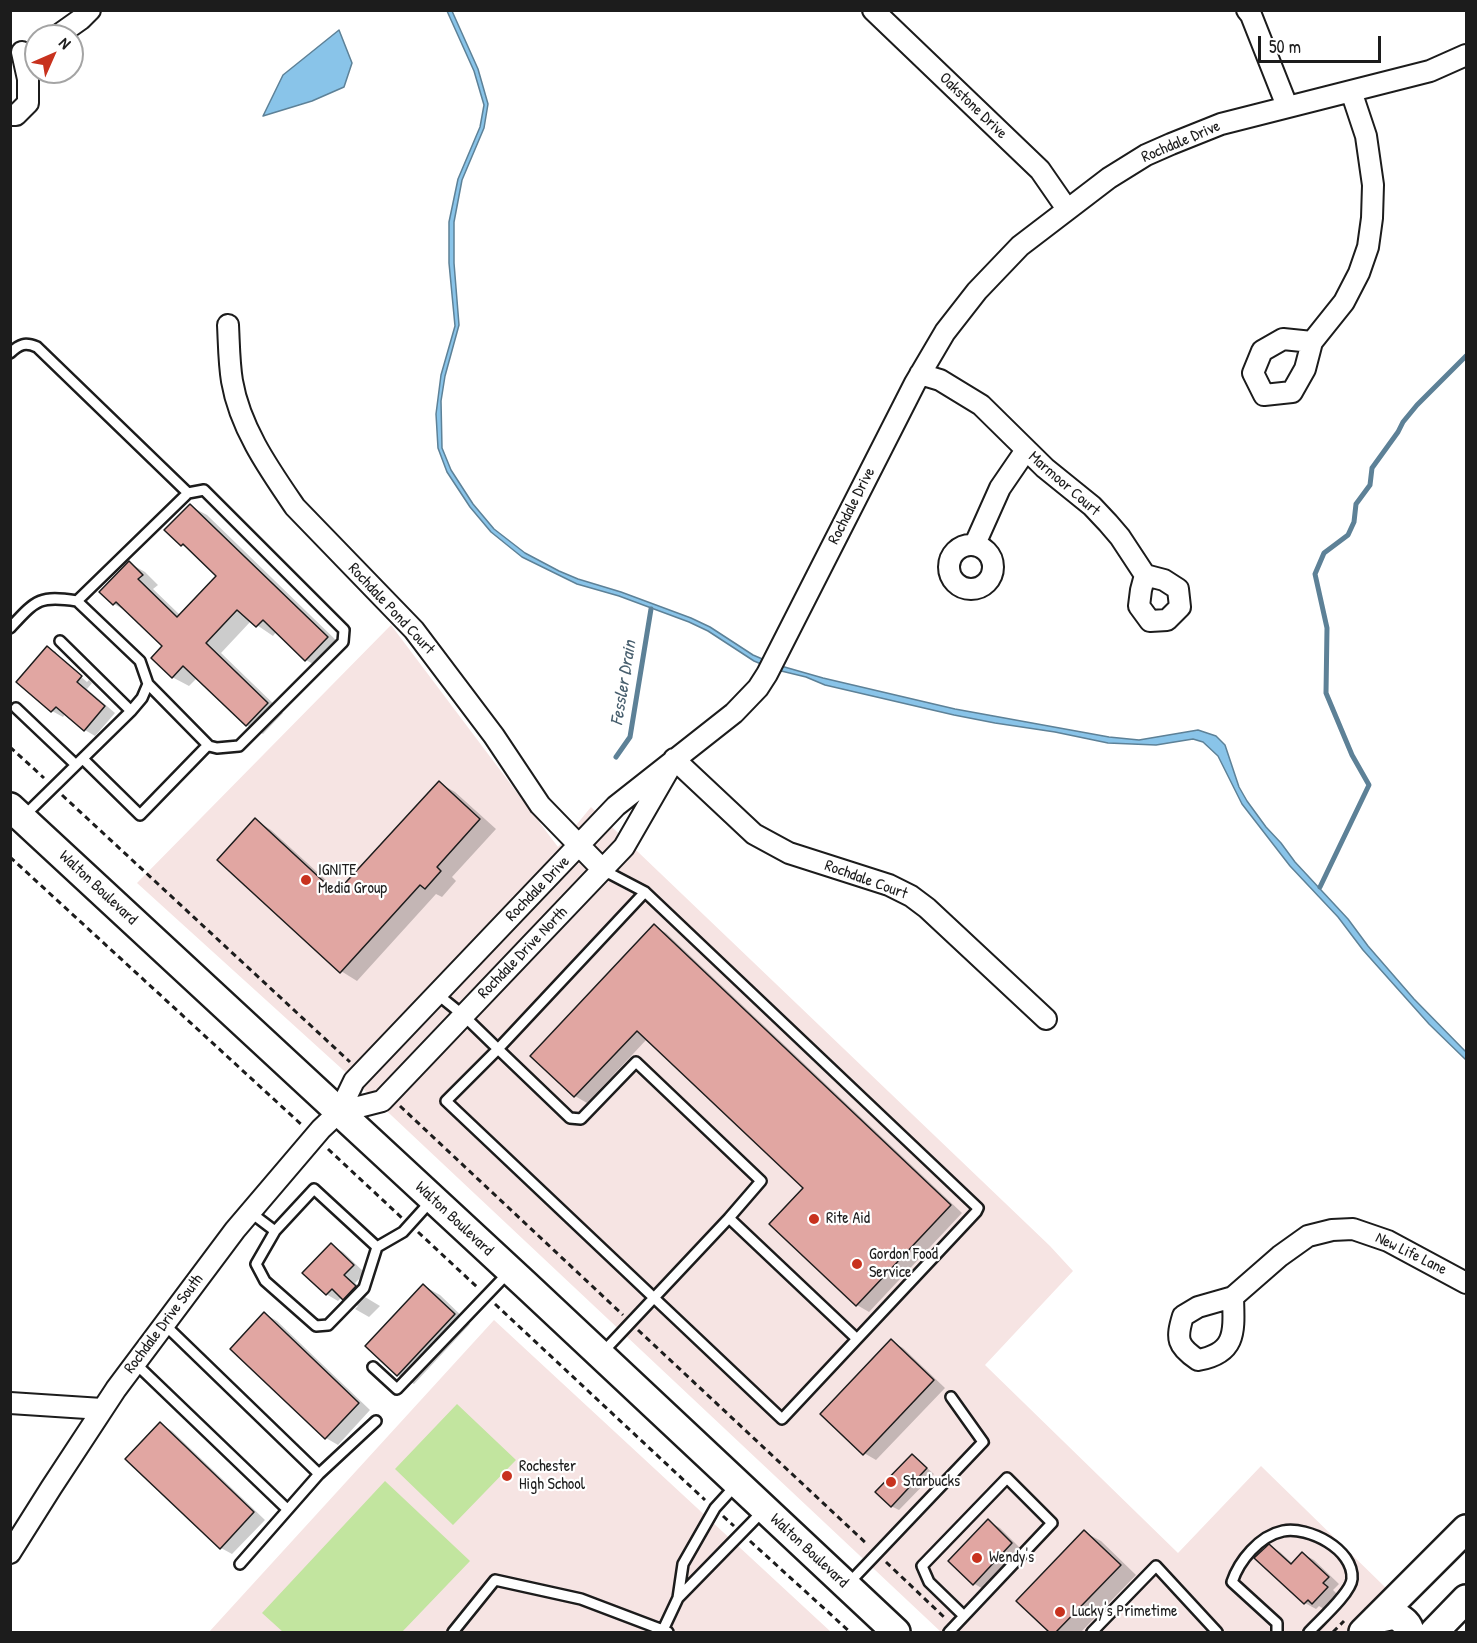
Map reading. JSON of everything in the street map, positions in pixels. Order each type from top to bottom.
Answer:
[{"type":"main road","name":"Walton Boulevard","points":[[17,812],[896,1632]]},
{"type":"main road","points":[[1369,1626],[1467,1529]]},
{"type":"main road","points":[[1434,1632],[1467,1599]]},
{"type":"main road","points":[[1369,1626],[1395,1616],[1404,1621],[1410,1632]]},
{"type":"street","points":[[74,24],[90,10]]},
{"type":"street","name":"Oakstone Drive","points":[[873,10],[1040,170],[1066,208]]},
{"type":"street","points":[[1247,10],[1287,106]]},
{"type":"street","points":[[10,115],[16,115],[28,103],[28,79],[23,52]]},
{"type":"street","name":"Rochdale Drive","points":[[339,1112],[354,1081],[361,1073],[616,806],[734,713],[758,688],[920,374],[945,332],[977,291],[1020,246],[1066,208],[1109,178],[1146,155],[1171,144],[1221,124],[1430,71],[1467,55]]},
{"type":"street","points":[[1312,342],[1344,302],[1359,273],[1368,247],[1373,185],[1366,136],[1351,92]]},
{"type":"street","name":"Rochdale Pond Court","points":[[228,325],[232,383],[239,405],[256,446],[295,507],[414,630],[494,736],[540,805],[603,870]]},
{"type":"street","points":[[920,374],[940,380],[981,405],[1026,450]]},
{"type":"street","name":"Marmoor Court","points":[[975,544],[1000,488],[1026,450],[1092,506],[1120,537],[1145,575]]},
{"type":"street","name":"Rochdale Drive North","points":[[339,1112],[382,1101],[603,870],[624,847],[674,759]]},
{"type":"street","name":"Rochdale Court","points":[[674,759],[754,834],[789,853],[889,885],[911,896],[927,908],[1047,1019]]},
{"type":"street","name":"Rochdale Drive South","points":[[10,1553],[102,1409],[164,1324],[250,1212],[339,1112]]},
{"type":"street","name":"New Life Lane","points":[[1233,1297],[1280,1256],[1308,1236],[1332,1230],[1353,1229],[1388,1241],[1467,1283]]},
{"type":"street","points":[[10,1403],[102,1409]]},
{"type":"lane","points":[[10,353],[18,345],[27,343],[36,347],[188,492]]},
{"type":"lane","points":[[10,628],[32,604],[53,597],[78,601],[140,661],[148,684],[208,745],[217,748],[239,746],[343,642],[344,630],[204,490],[188,492],[78,601]]},
{"type":"lane","points":[[60,641],[131,711]]},
{"type":"lane","points":[[17,812],[54,787],[80,762],[131,711],[142,698],[148,684]]},
{"type":"lane","points":[[16,708],[140,814],[208,745]]},
{"type":"lane","points":[[603,870],[645,891],[978,1208],[782,1419],[446,1101],[498,1049],[645,891]]},
{"type":"lane","points":[[437,994],[463,1015],[570,1118],[580,1119],[636,1062],[761,1182],[599,1355]]},
{"type":"lane","points":[[376,1247],[314,1189],[274,1231],[256,1264],[265,1281],[316,1326],[328,1325],[364,1288],[376,1247],[403,1232],[432,1199]]},
{"type":"lane","points":[[250,1212],[274,1231]]},
{"type":"lane","points":[[729,1218],[857,1339]]},
{"type":"lane","points":[[373,1367],[397,1389],[510,1271]]},
{"type":"lane","points":[[164,1324],[319,1474]]},
{"type":"lane","points":[[135,1363],[287,1509]]},
{"type":"lane","points":[[846,1586],[983,1442],[951,1397]]},
{"type":"lane","points":[[240,1564],[319,1474],[376,1421]]},
{"type":"lane","points":[[951,1630],[1052,1523],[1007,1478],[922,1566],[929,1582],[964,1616]]},
{"type":"lane","points":[[453,1632],[495,1580],[581,1599],[664,1631],[678,1598],[683,1564],[715,1508],[737,1484]]},
{"type":"lane","points":[[678,1598],[765,1509]]},
{"type":"lane","points":[[1277,1632],[1277,1623],[1232,1582],[1237,1568],[1253,1549],[1269,1537],[1284,1531],[1306,1533],[1326,1540],[1348,1560],[1352,1580],[1346,1592],[1309,1632]]},
{"type":"lane","points":[[1092,1632],[1155,1566],[1217,1632]]},
{"type":"path","points":[[10,747],[361,1073]]},
{"type":"path","points":[[10,857],[850,1632]]},
{"type":"path","points":[[388,1095],[877,1554],[951,1630]]},
{"type":"shaded area","points":[[391,625],[558,847],[591,807],[1050,1246],[1073,1271],[985,1365],[1178,1553],[1261,1466],[1386,1588],[1346,1632],[941,1632],[342,1069],[137,883]]},
{"type":"shaded area","name":"Rochester High School","points":[[494,1320],[831,1632],[209,1632]]},
{"type":"green space","points":[[457,1404],[516,1460],[453,1525],[395,1469]]},
{"type":"green space","points":[[385,1481],[470,1561],[402,1632],[283,1632],[262,1613]]},
{"type":"water","points":[[447,11],[452,11],[478,69],[488,104],[484,128],[462,180],[454,222],[454,263],[459,325],[445,376],[441,401],[442,448],[451,470],[473,504],[494,529],[525,553],[559,571],[691,618],[710,627],[753,655],[774,664],[955,709],[1109,737],[1139,740],[1198,730],[1216,736],[1225,745],[1239,787],[1266,827],[1348,919],[1414,999],[1466,1052],[1466,1060],[1429,1024],[1363,950],[1338,917],[1290,866],[1242,804],[1218,756],[1203,742],[1193,739],[1156,745],[1108,743],[954,715],[825,685],[754,661],[708,631],[689,622],[619,596],[577,584],[522,557],[491,532],[470,507],[447,472],[438,448],[436,414],[441,375],[455,326],[449,263],[449,222],[458,179],[480,127],[484,105],[474,71]]},
{"type":"water","points":[[339,30],[352,63],[344,87],[312,101],[263,116],[283,75]]},
{"type":"building","points":[[190,504],[328,637],[305,661],[263,620],[256,627],[237,610],[206,643],[268,703],[246,726],[183,666],[172,678],[151,658],[162,646],[116,602],[113,605],[99,592],[129,561],[143,575],[138,579],[177,617],[216,576],[183,544],[181,546],[164,530]]},
{"type":"building","points":[[47,646],[82,676],[77,682],[105,706],[84,731],[56,707],[51,712],[16,682]]},
{"type":"building","points":[[439,781],[480,819],[437,867],[441,871],[425,889],[420,885],[340,973],[217,860],[255,818],[336,893]]},
{"type":"building","points":[[654,924],[951,1205],[856,1306],[769,1224],[803,1188],[637,1031],[574,1097],[530,1056]]},
{"type":"building","points":[[331,1243],[354,1265],[344,1275],[356,1286],[343,1300],[332,1289],[326,1295],[302,1273]]},
{"type":"building","points":[[423,1284],[455,1314],[397,1376],[365,1346]]},
{"type":"building","points":[[264,1312],[359,1403],[325,1439],[230,1349]]},
{"type":"building","points":[[891,1339],[934,1380],[863,1455],[820,1414]]},
{"type":"building","points":[[160,1422],[254,1512],[220,1549],[125,1459]]},
{"type":"building","points":[[912,1454],[927,1468],[891,1507],[875,1492]]},
{"type":"building","points":[[988,1519],[1012,1543],[973,1585],[948,1561]]},
{"type":"building","points":[[1084,1530],[1121,1565],[1056,1632],[1049,1632],[1016,1601]]},
{"type":"building","points":[[1269,1544],[1291,1564],[1302,1552],[1329,1577],[1323,1583],[1328,1587],[1312,1604],[1308,1600],[1304,1604],[1254,1558]]},
{"type":"waterway","points":[[1320,887],[1369,785],[1352,755],[1326,693],[1327,628],[1315,574],[1324,553],[1348,535],[1354,522],[1356,504],[1370,485],[1372,468],[1403,422],[1466,356]]},
{"type":"waterway","name":"Fessler Drain","points":[[616,757],[630,737],[651,609]]},
{"type":"place","name":"IGNITE Media Group","points":[[306,880]]},
{"type":"place","name":"Rite Aid","points":[[814,1219]]},
{"type":"place","name":"Gordon Food Service","points":[[857,1264]]},
{"type":"place","name":"Rochester High School","points":[[507,1476]]},
{"type":"place","name":"Starbucks","points":[[891,1482]]},
{"type":"place","name":"Wendy's","points":[[977,1558]]},
{"type":"place","name":"Lucky's Primetime","points":[[1060,1612]]}]
